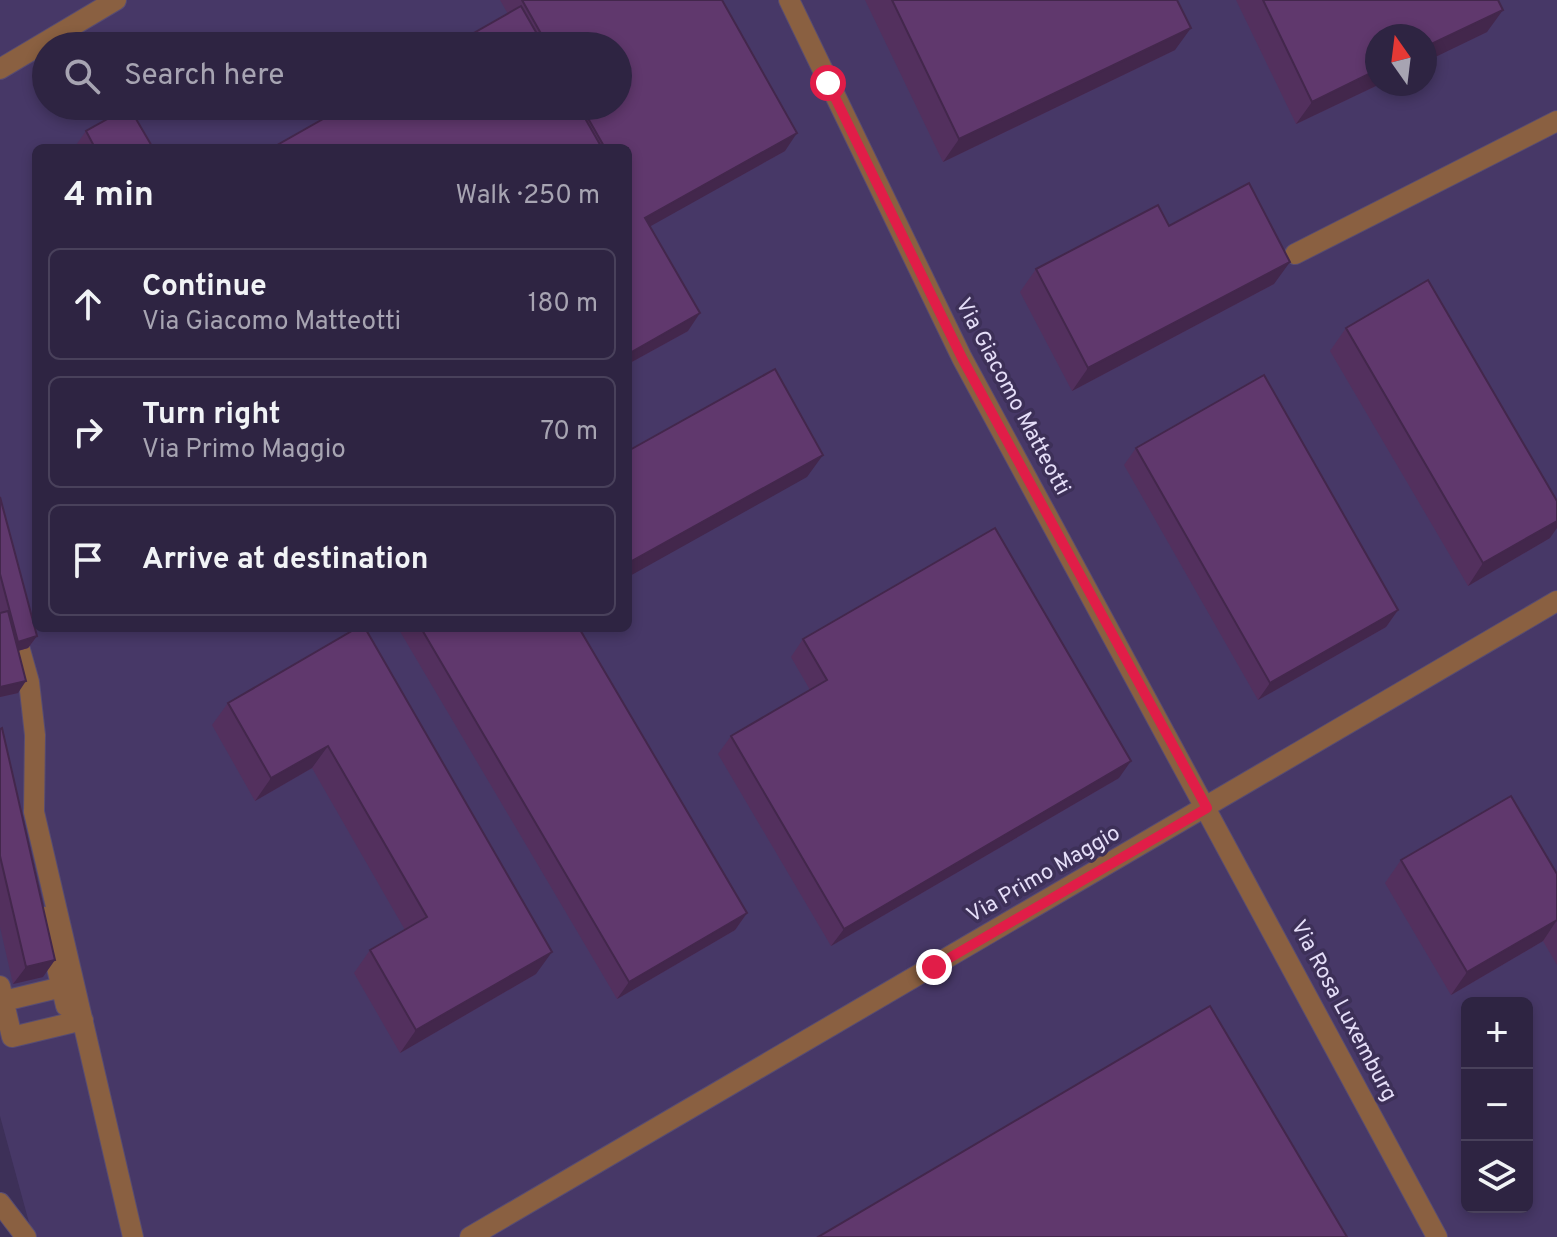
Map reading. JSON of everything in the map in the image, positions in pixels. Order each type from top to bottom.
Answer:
[{"type":"street","points":[[62,32],[116,0]]},
{"type":"street","name":"Via Giacomo Matteotti","points":[[789,0],[962,358],[1207,808]]},
{"type":"street","points":[[0,69],[32,50]]},
{"type":"street","points":[[1295,254],[1557,121]]},
{"type":"street","name":"Via Primo Maggio","points":[[470,1237],[1557,601]]},
{"type":"street","points":[[20,650],[29,682],[35,735],[34,812],[103,1136],[116,1166],[133,1237]]},
{"type":"street","points":[[14,783],[16,817],[37,917],[50,938],[49,964],[78,1021]]},
{"type":"street","name":"Via Rosa Luxemburg","points":[[1207,808],[1437,1237]]},
{"type":"street","points":[[25,944],[50,938]]},
{"type":"street","points":[[62,987],[4,983],[12,1037],[78,1021]]},
{"type":"street","points":[[0,1203],[26,1237]]},
{"type":"shaded area","points":[[0,0],[1557,0],[1557,1237],[33,1237],[0,1116]]},
{"type":"building","points":[[522,0],[722,0],[797,133],[645,218],[700,313],[632,352],[632,144],[603,144],[589,120],[632,120],[632,32],[540,32]]},
{"type":"building","points":[[892,0],[1177,0],[1191,28],[959,139]]},
{"type":"building","points":[[1263,0],[1498,0],[1503,10],[1437,41],[1437,24],[1365,24],[1365,76],[1312,102]]},
{"type":"building","points":[[521,6],[536,32],[476,32]]},
{"type":"building","points":[[106,120],[137,120],[151,144],[93,144],[86,131]]},
{"type":"building","points":[[321,120],[586,120],[600,144],[279,144]]},
{"type":"building","points":[[1249,183],[1290,262],[1088,368],[1036,269],[1158,205],[1169,226]]},
{"type":"building","points":[[1428,280],[1557,501],[1557,521],[1483,563],[1346,328]]},
{"type":"building","points":[[775,369],[823,455],[632,561],[632,449]]},
{"type":"building","points":[[1264,375],[1398,610],[1270,683],[1136,448]]},
{"type":"building","points":[[0,497],[32,617],[32,632],[36,632],[37,636],[18,642],[0,574]]},
{"type":"building","points":[[995,528],[1131,761],[844,929],[731,736],[827,680],[803,639]]},
{"type":"building","points":[[8,611],[26,681],[0,687],[0,613]]},
{"type":"building","points":[[350,632],[367,632],[552,952],[416,1030],[370,950],[427,917],[328,746],[271,778],[228,703]]},
{"type":"building","points":[[423,632],[581,632],[747,913],[629,982]]},
{"type":"building","points":[[2,728],[55,960],[26,967],[0,856]]},
{"type":"building","points":[[1511,796],[1557,874],[1557,920],[1467,972],[1401,860]]},
{"type":"building","points":[[1210,1006],[1347,1237],[818,1237]]},
{"type":"route","points":[[828,83],[962,358],[1207,808],[934,967]]}]
